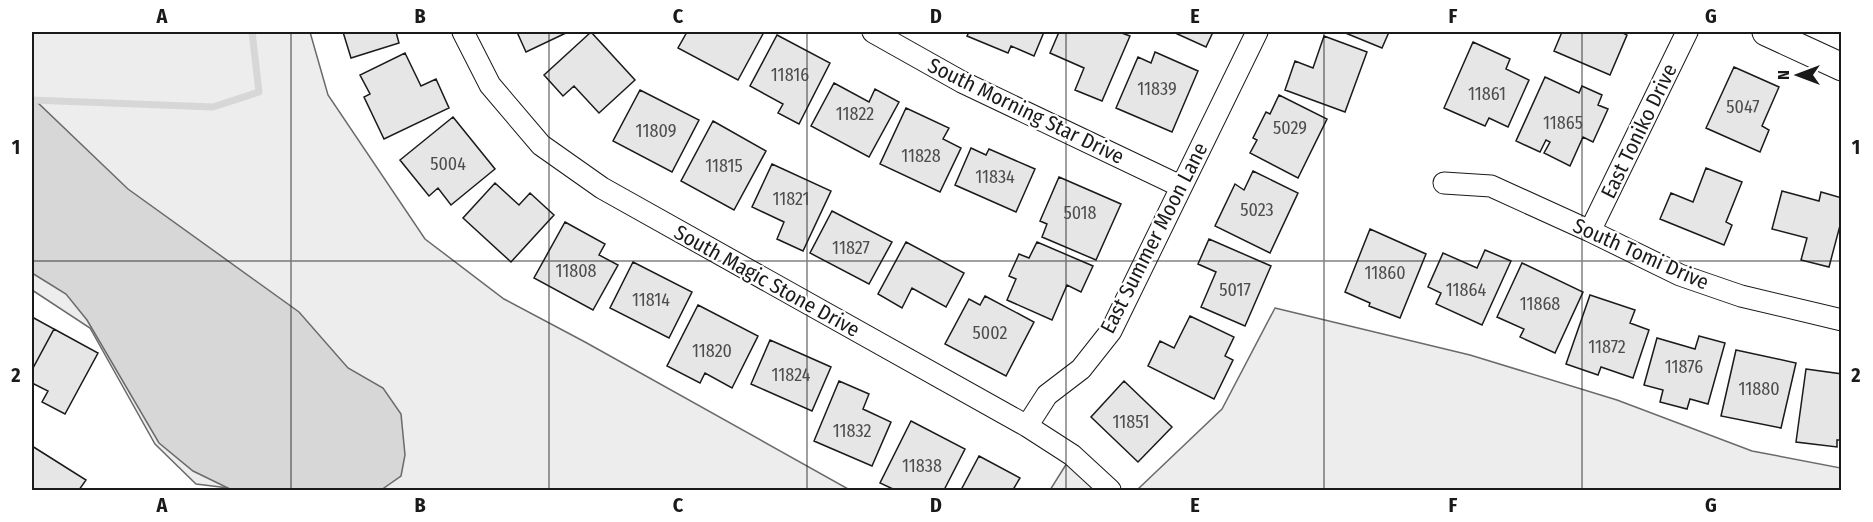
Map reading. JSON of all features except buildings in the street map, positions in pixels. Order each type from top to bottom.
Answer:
[{"type":"street","name":"South Magic Stone Drive","points":[[462,32],[490,85],[541,145],[594,182],[1027,426],[1072,455],[1110,490]]},
{"type":"street","name":"South Morning Star Drive","points":[[873,32],[962,82],[1180,186]]},
{"type":"street","name":"East Summer Moon Lane","points":[[1027,426],[1047,395],[1081,369],[1111,331],[1257,32]]},
{"type":"street","name":"East Toniko Drive","points":[[1590,231],[1688,32]]},
{"type":"street","points":[[1766,32],[1842,67]]},
{"type":"street","name":"South Tomi Drive","points":[[1444,183],[1491,186],[1680,275],[1741,296],[1842,320]]},
{"type":"shaded area","points":[[32,32],[310,32],[328,95],[425,239],[504,299],[850,490],[245,490],[196,484],[155,444],[90,328],[32,290]]},
{"type":"shaded area","points":[[32,93],[34,99],[128,189],[299,312],[348,368],[383,388],[401,414],[405,455],[401,476],[381,490],[232,490],[193,471],[159,443],[87,320],[66,294],[32,273]]},
{"type":"shaded area","points":[[1275,308],[1470,355],[1617,400],[1752,451],[1841,468],[1841,490],[1137,490],[1222,409]]},
{"type":"shaded area","points":[[1072,455],[1110,490],[1050,490]]},
{"type":"waterway","points":[[32,100],[213,107],[259,92],[252,32]]}]
